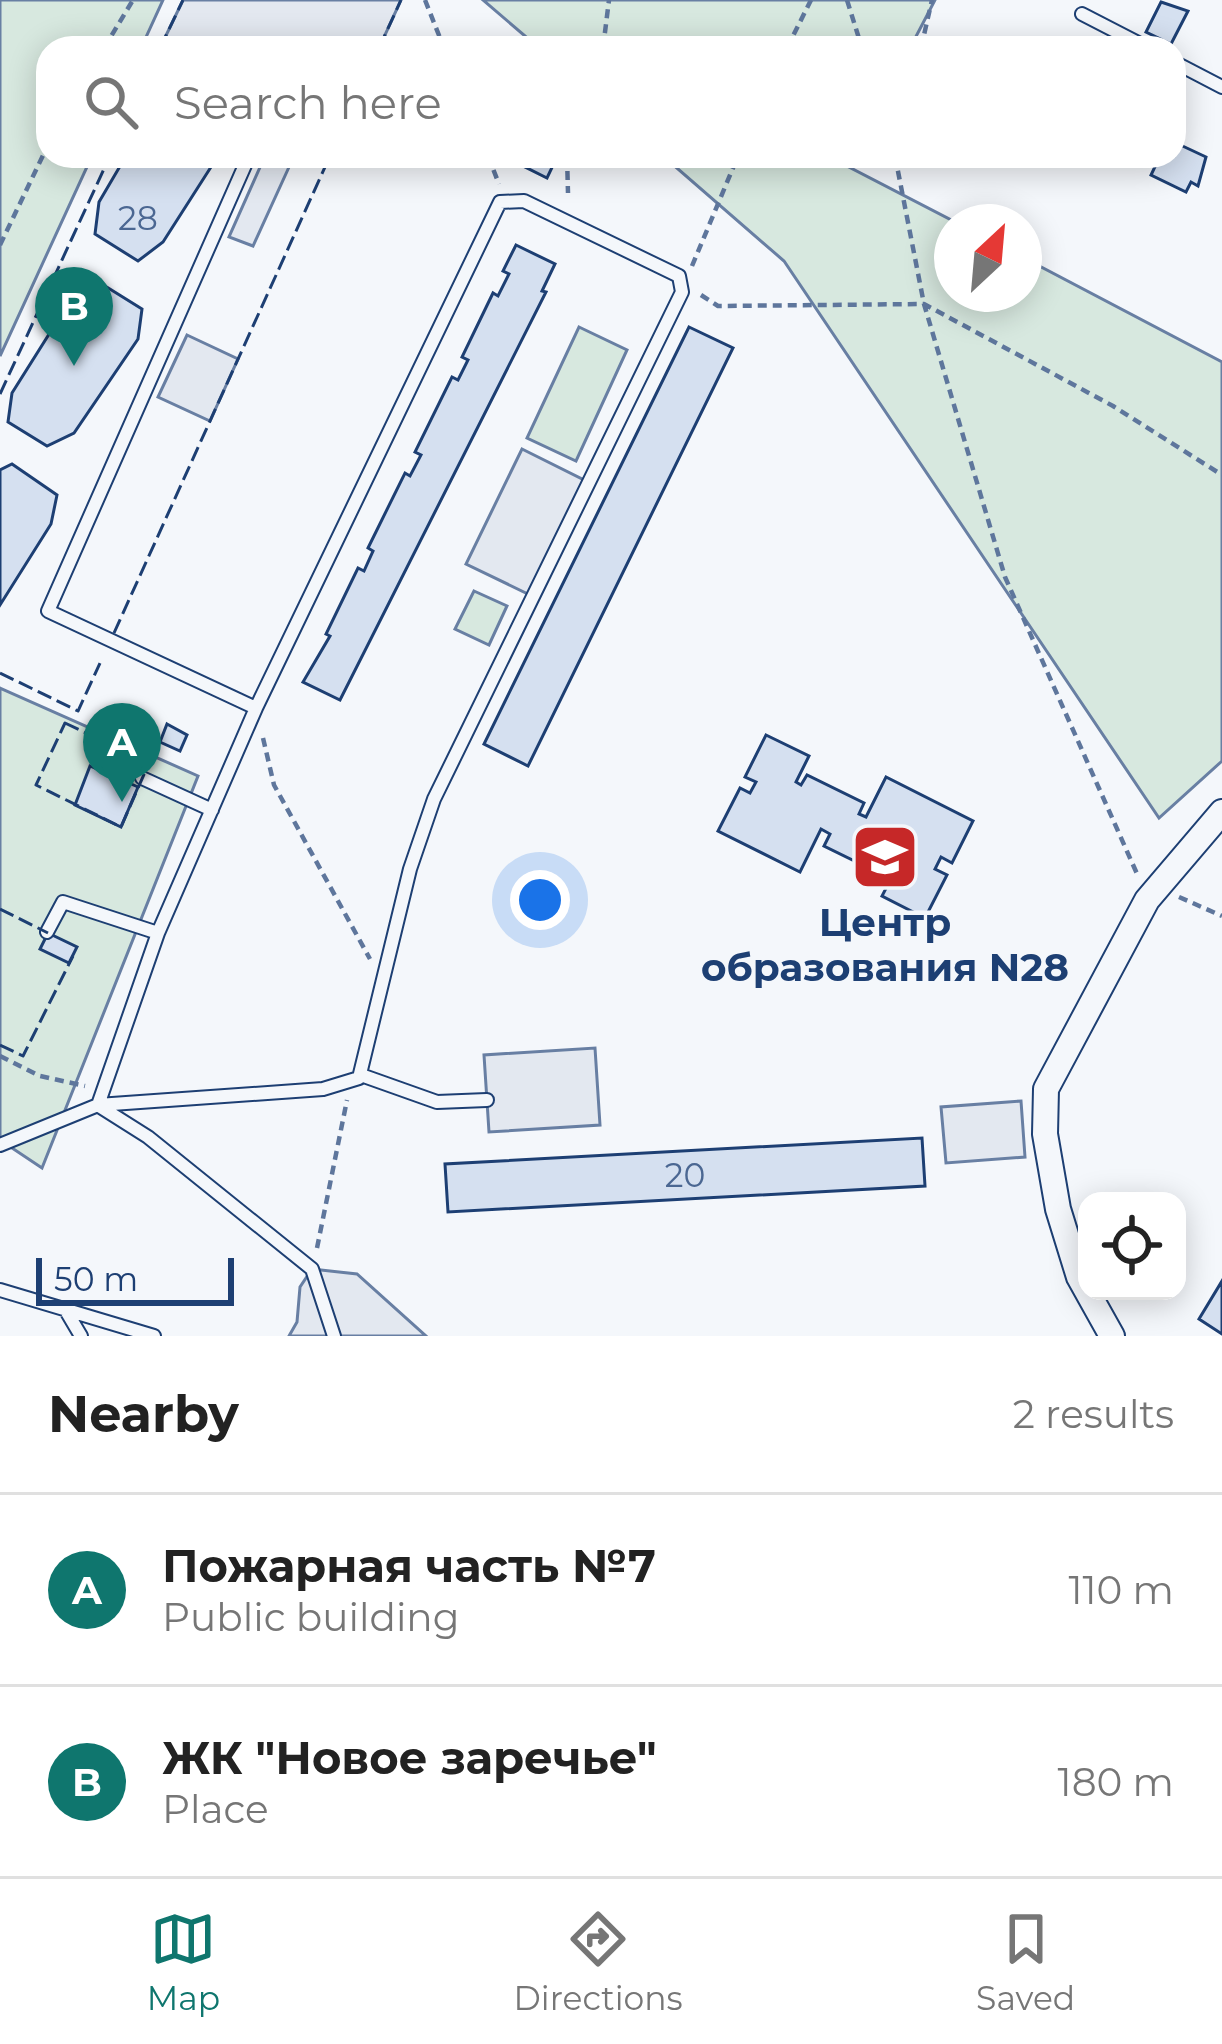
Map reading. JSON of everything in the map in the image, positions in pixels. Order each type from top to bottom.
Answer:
[{"type":"street","points":[[1112,1336],[1079,1276],[1063,1226],[1049,1170],[1044,1104],[1056,1068],[1152,894],[1222,812]]},
{"type":"lane","points":[[1082,14],[1125,36]]},
{"type":"lane","points":[[1186,68],[1222,87]]},
{"type":"lane","points":[[249,168],[158,359],[48,610],[256,708]]},
{"type":"lane","points":[[98,1105],[158,933],[256,708],[505,199],[524,201],[676,275],[682,283],[434,799],[410,868],[356,1079]]},
{"type":"lane","points":[[158,359],[172,367]]},
{"type":"lane","points":[[142,778],[212,810]]},
{"type":"lane","points":[[47,932],[65,902],[158,933]]},
{"type":"lane","points":[[0,1145],[98,1105],[356,1079],[437,1102],[487,1100]]},
{"type":"lane","points":[[98,1105],[148,1137],[312,1269],[334,1336]]},
{"type":"lane","points":[[0,1290],[154,1336]]},
{"type":"lane","points":[[64,1308],[81,1336]]},
{"type":"path","points":[[112,36],[134,0]]},
{"type":"path","points":[[425,0],[440,36]]},
{"type":"path","points":[[604,36],[609,0]]},
{"type":"path","points":[[793,36],[812,0]]},
{"type":"path","points":[[847,0],[858,36]]},
{"type":"path","points":[[924,36],[932,0]]},
{"type":"path","points":[[0,245],[37,168]]},
{"type":"path","points":[[493,168],[505,199]]},
{"type":"path","points":[[567,168],[568,194]]},
{"type":"path","points":[[733,168],[682,283],[718,306],[924,304],[1113,406],[1222,476]]},
{"type":"path","points":[[897,168],[924,304],[1005,577],[1152,894],[1222,916]]},
{"type":"path","points":[[256,708],[274,785],[383,985]]},
{"type":"path","points":[[0,1056],[40,1076],[103,1090]]},
{"type":"path","points":[[312,1269],[356,1079]]},
{"type":"shaded area","points":[[0,0],[163,0],[146,36],[36,36],[36,168],[86,168],[0,356]]},
{"type":"shaded area","points":[[183,0],[401,0],[384,36],[166,36]]},
{"type":"shaded area","points":[[483,0],[935,0],[916,36],[525,36]]},
{"type":"shaded area","points":[[260,168],[289,168],[253,246],[229,237]]},
{"type":"shaded area","points":[[677,168],[851,168],[934,211],[934,312],[1042,312],[1042,267],[1222,362],[1222,761],[1159,818],[784,261]]},
{"type":"shaded area","points":[[579,327],[627,350],[576,461],[527,438]]},
{"type":"shaded area","points":[[187,335],[238,359],[210,421],[158,397]]},
{"type":"shaded area","points":[[522,449],[584,480],[528,594],[466,564]]},
{"type":"shaded area","points":[[474,591],[507,606],[489,645],[455,629]]},
{"type":"shaded area","points":[[0,688],[198,776],[42,1168],[0,1140]]},
{"type":"shaded area","points":[[595,1048],[600,1125],[489,1132],[484,1055]]},
{"type":"shaded area","points":[[1021,1101],[1025,1157],[946,1163],[941,1107]]},
{"type":"shaded area","points":[[312,1269],[357,1274],[426,1336],[289,1336],[297,1322],[300,1287]]},
{"type":"building","points":[[1161,2],[1188,11],[1175,36],[1146,32]]},
{"type":"building","points":[[1186,148],[1206,157],[1198,186],[1191,182],[1186,192],[1151,175],[1154,168],[1186,168]]},
{"type":"building","points":[[119,168],[210,168],[163,242],[138,261],[95,234],[99,202]]},
{"type":"building","points":[[527,168],[552,168],[547,178]]},
{"type":"building","points":[[516,245],[555,264],[542,291],[546,292],[340,700],[303,682],[330,636],[326,634],[358,568],[364,571],[373,551],[368,548],[405,473],[410,476],[421,455],[415,452],[452,377],[458,380],[468,360],[462,357],[493,293],[498,296],[509,274],[503,271]]},
{"type":"building","points":[[97,281],[142,309],[138,339],[74,433],[47,446],[8,422],[12,393],[75,293]]},
{"type":"building","points":[[689,327],[733,348],[528,766],[484,744]]},
{"type":"building","points":[[12,464],[57,495],[51,524],[0,605],[0,470]]},
{"type":"building","points":[[167,724],[187,735],[180,751],[160,742]]},
{"type":"building","points":[[766,735],[809,756],[796,782],[801,785],[807,775],[864,803],[859,814],[866,817],[886,777],[973,821],[952,863],[941,857],[935,869],[947,875],[925,918],[882,896],[896,869],[884,863],[879,873],[824,846],[830,834],[821,829],[800,872],[718,831],[740,788],[750,793],[756,782],[745,777]]},
{"type":"building","points":[[90,766],[138,787],[121,827],[75,805]]},
{"type":"building","points":[[48,933],[77,947],[69,963],[40,949]]},
{"type":"building","points":[[922,1138],[925,1186],[448,1212],[445,1164]]},
{"type":"building","points":[[1222,1281],[1222,1334],[1199,1319]]},
{"type":"fence","points":[[166,36],[183,0]]},
{"type":"fence","points":[[384,36],[401,0]]},
{"type":"fence","points":[[0,394],[104,168]]},
{"type":"fence","points":[[114,633],[325,168]]},
{"type":"fence","points":[[0,673],[78,711],[100,663]]},
{"type":"fence","points":[[65,723],[149,763],[121,827],[36,785],[65,723]]},
{"type":"fence","points":[[0,909],[48,933]]},
{"type":"fence","points":[[0,1045],[23,1056],[73,956]]},
{"type":"place","name":"ЖК \"Новое заречье\"","points":[[74,366]]},
{"type":"place","name":"Пожарная часть №7","points":[[122,802]]},
{"type":"place","name":"Центр образования N28","points":[[885,857]]}]
